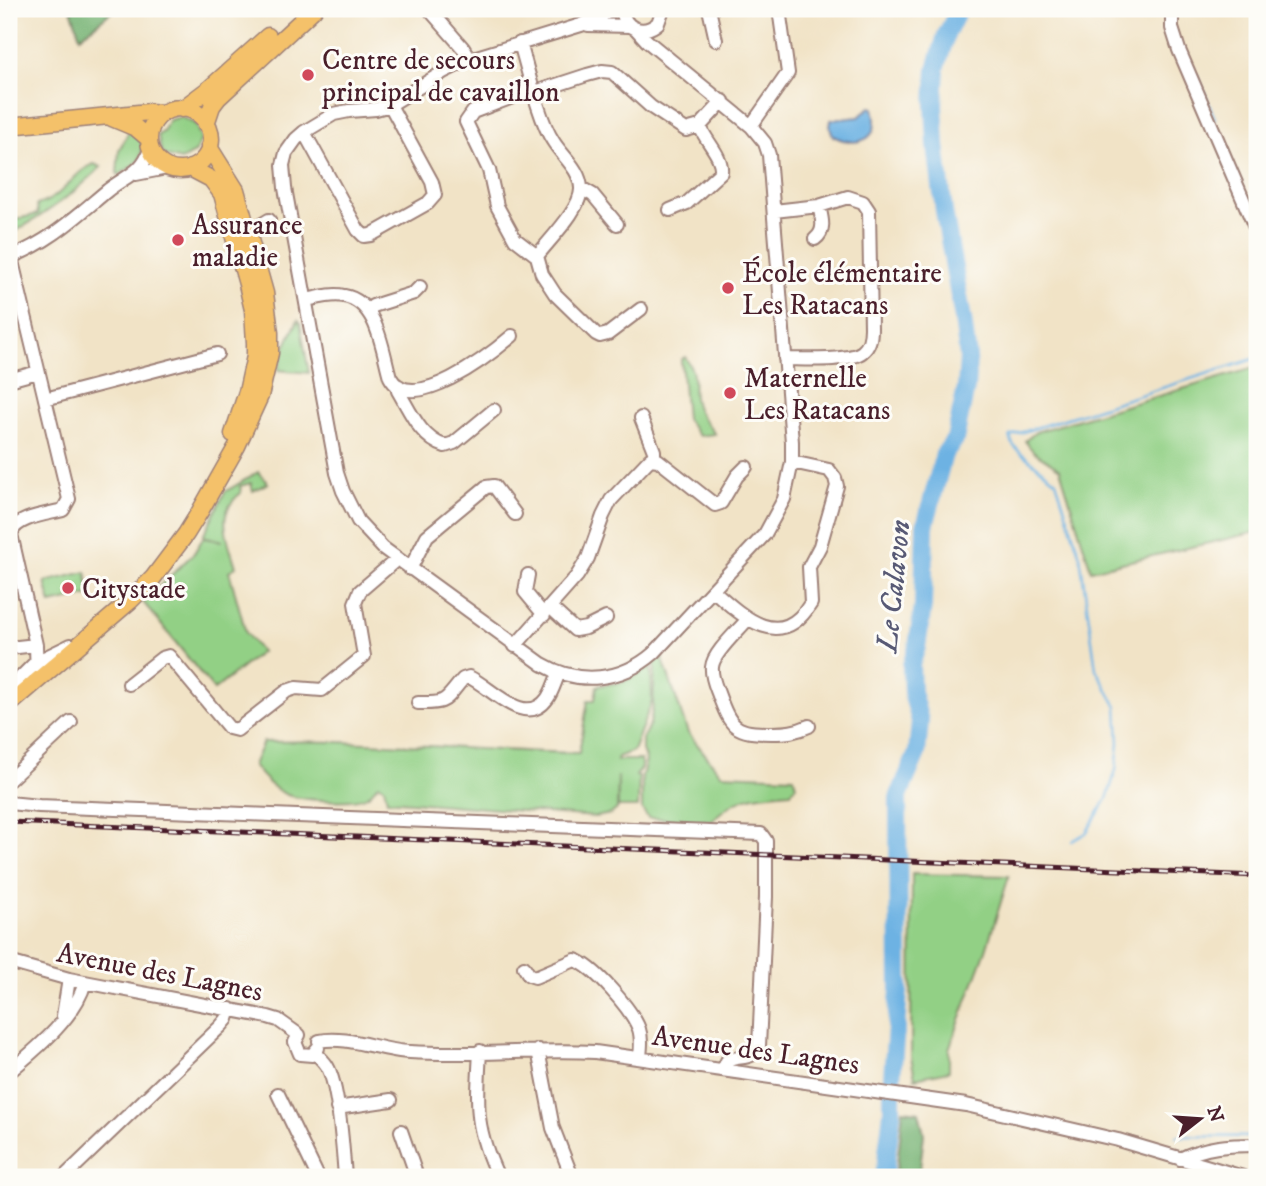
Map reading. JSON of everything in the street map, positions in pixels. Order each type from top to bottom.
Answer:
[{"type":"main road","points":[[9,126],[163,113],[182,108],[210,88],[298,9]]},
{"type":"main road","points":[[206,124],[218,98],[314,9]]},
{"type":"main road","points":[[110,118],[136,128],[150,144],[154,157],[167,167],[182,170],[202,160],[209,147],[210,135],[206,124],[196,113],[182,108]]},
{"type":"main road","points":[[150,144],[153,124],[163,113]]},
{"type":"main road","points":[[9,705],[153,578],[179,545],[199,513],[247,426],[260,396],[268,366],[268,312],[249,232],[232,180],[209,147]]},
{"type":"main road","points":[[190,168],[211,179],[222,194],[253,310],[255,356],[236,427],[199,513]]},
{"type":"street","points":[[429,9],[470,59]]},
{"type":"street","points":[[614,9],[581,25],[470,59],[390,105],[376,110],[334,114],[296,139],[286,153],[283,165],[289,214],[341,486],[358,520],[396,560],[515,646],[559,673],[591,678],[631,670],[654,653],[714,591],[751,551],[775,517],[783,499],[792,462],[774,211],[769,155],[765,143],[723,101],[647,41],[623,18],[622,9]]},
{"type":"street","points":[[709,9],[716,40]]},
{"type":"street","points":[[751,127],[788,73],[779,9]]},
{"type":"street","points":[[1171,9],[1172,28],[1179,50],[1257,232]]},
{"type":"street","points":[[581,25],[649,29],[662,13]]},
{"type":"street","points":[[662,13],[659,42],[667,55]]},
{"type":"street","points":[[520,43],[547,130],[577,174],[581,188],[578,201],[537,256]]},
{"type":"street","points":[[641,309],[608,334],[600,336],[555,294],[542,274],[537,256],[515,239],[497,206],[489,170],[466,122],[473,112],[602,71],[612,72],[651,107],[686,130],[700,126],[723,101]]},
{"type":"street","points":[[304,132],[358,230],[364,236],[371,235],[428,203],[435,195],[432,182],[390,105]]},
{"type":"street","points":[[670,210],[687,203],[721,172],[720,160],[703,136],[700,126]]},
{"type":"street","points":[[37,680],[36,645],[11,534],[19,522],[63,510],[69,499],[10,258],[68,226],[109,190],[132,175],[144,164],[150,144]]},
{"type":"street","points":[[132,175],[167,167]]},
{"type":"street","points":[[581,188],[593,195],[617,223]]},
{"type":"street","points":[[222,194],[233,209],[240,229],[245,233],[289,214]]},
{"type":"street","points":[[774,211],[819,206],[848,197],[863,202],[869,211],[871,338],[862,353],[853,357],[785,359]]},
{"type":"street","points":[[815,240],[821,235],[822,227],[819,206]]},
{"type":"street","points":[[242,210],[258,220],[270,220]]},
{"type":"street","points":[[369,311],[373,306],[414,293],[421,287]]},
{"type":"street","points":[[306,300],[333,295],[347,296],[369,311],[390,377],[398,386],[414,390],[432,387],[465,371],[512,336]]},
{"type":"street","points":[[46,399],[217,354]]},
{"type":"street","points":[[9,380],[38,372]]},
{"type":"street","points":[[398,386],[398,391],[424,432],[445,446],[454,443],[494,410]]},
{"type":"street","points":[[641,418],[654,451],[654,458]]},
{"type":"street","points":[[654,458],[715,505],[721,503],[737,476],[747,467]]},
{"type":"street","points":[[515,646],[577,576],[588,558],[611,500],[629,479],[654,458]]},
{"type":"street","points":[[714,591],[747,620],[761,626],[781,628],[796,621],[811,603],[809,567],[820,546],[837,485],[829,470],[792,462]]},
{"type":"street","points":[[410,569],[427,536],[491,485],[515,514]]},
{"type":"street","points":[[129,684],[169,656],[229,728],[237,730],[291,689],[322,690],[364,656],[356,598],[360,591],[396,560]]},
{"type":"street","points":[[528,575],[525,592],[575,630],[586,628],[606,618]]},
{"type":"street","points":[[747,620],[714,657],[712,667],[716,686],[730,719],[746,733],[795,733],[809,726]]},
{"type":"street","points":[[9,689],[36,662],[49,658],[90,635]]},
{"type":"street","points":[[9,648],[36,645]]},
{"type":"street","points":[[418,704],[438,704],[448,699],[463,679],[469,677],[508,705],[521,709],[537,707],[547,700],[559,673]]},
{"type":"street","points":[[9,780],[71,722]]},
{"type":"street","points":[[9,803],[761,834],[766,841],[766,897],[759,1046],[758,1051],[750,1056],[727,1061],[723,1070]]},
{"type":"street","points":[[524,967],[529,975],[535,977],[575,960],[584,963],[600,976],[636,1023],[641,1038],[640,1057]]},
{"type":"street","name":"Avenue des Lagnes","points":[[9,962],[69,979],[278,1020],[299,1035]]},
{"type":"street","points":[[62,1020],[69,979]]},
{"type":"street","points":[[9,1072],[49,1037],[80,997],[85,982]]},
{"type":"street","points":[[64,1177],[221,1026],[230,1009]]},
{"type":"street","points":[[317,1047],[308,1056],[300,1054],[295,1042],[299,1035],[311,1032],[329,1070],[337,1108],[345,1177]]},
{"type":"street","name":"Avenue des Lagnes","points":[[317,1047],[342,1040],[408,1052],[538,1050],[640,1057],[923,1097],[1005,1112],[1098,1135],[1243,1177]]},
{"type":"street","points":[[538,1050],[553,1128],[572,1177]]},
{"type":"street","points":[[480,1051],[478,1121],[482,1140],[498,1177]]},
{"type":"street","points":[[278,1094],[318,1177]]},
{"type":"street","points":[[337,1108],[391,1100]]},
{"type":"street","points":[[401,1131],[417,1177]]},
{"type":"street","points":[[1180,1159],[1198,1149],[1223,1145],[1257,1145]]},
{"type":"green space","points":[[71,9],[115,9],[80,37]]},
{"type":"green space","points":[[181,117],[195,124],[201,139],[195,153],[181,160],[166,156],[161,150],[158,135],[163,132],[169,120]]},
{"type":"green space","points":[[129,131],[141,139],[142,152],[134,165],[119,175],[119,150]]},
{"type":"green space","points":[[94,164],[101,167],[80,187],[46,213],[9,235],[9,221],[38,214],[37,205],[62,191],[80,173]]},
{"type":"green space","points":[[298,320],[309,373],[278,370],[284,349]]},
{"type":"green space","points":[[685,357],[692,371],[696,406],[715,434],[699,436],[686,419],[681,360]]},
{"type":"green space","points":[[1257,367],[1257,532],[1091,570],[1060,469],[1033,451],[1025,441],[1036,432]]},
{"type":"green space","points":[[258,472],[268,483],[253,491],[251,483],[240,486],[241,493],[228,509],[225,527],[236,567],[229,571],[246,633],[261,652],[214,690],[143,602],[194,553],[203,538],[223,541],[203,536],[225,492]]},
{"type":"green space","name":"Citystade","points":[[86,572],[91,595],[51,604],[45,582]]},
{"type":"green space","points":[[662,657],[688,733],[721,774],[794,777],[796,786],[791,792],[758,795],[739,801],[712,821],[648,818],[642,809],[642,776],[646,761],[642,739],[650,724],[653,707],[655,663]]},
{"type":"green space","points":[[651,667],[652,701],[633,751],[618,757],[617,760],[641,760],[641,768],[636,776],[639,777],[638,807],[618,807],[618,776],[617,809],[611,814],[595,817],[387,800],[384,787],[378,784],[368,795],[351,800],[301,798],[285,794],[276,788],[253,765],[263,742],[342,742],[579,753],[588,700],[595,700],[597,686],[623,682]]},
{"type":"green space","points":[[912,874],[1009,876],[986,950],[949,1049],[949,1071],[915,1078],[911,1057]]},
{"type":"green space","points":[[903,1110],[919,1112],[924,1134],[919,1177],[894,1177]]},
{"type":"water","points":[[870,107],[873,108],[874,128],[866,139],[851,141],[833,136],[831,120],[859,117]]},
{"type":"waterway","name":"Le Calavon","points":[[884,1177],[892,1112],[899,990],[898,798],[917,753],[920,721],[912,692],[911,665],[917,647],[923,606],[925,526],[944,454],[955,439],[966,388],[968,358],[944,211],[934,105],[936,69],[946,35],[959,9]]},
{"type":"waterway","points":[[1197,75],[1215,119]]},
{"type":"waterway","points":[[1072,841],[1086,833],[1107,799],[1116,770],[1119,743],[1117,707],[1096,669],[1080,556],[1056,481],[1021,453],[1013,445],[1010,436],[1257,358]]},
{"type":"waterway","points":[[1177,1136],[1257,1137]]},
{"type":"railway","points":[[9,822],[1257,876]]},
{"type":"place","name":"Centre de secours principal de cavaillon","points":[[308,75]]},
{"type":"place","name":"Assurance maladie","points":[[178,240]]},
{"type":"place","name":"École élémentaire Les Ratacans","points":[[728,288]]},
{"type":"place","name":"Maternelle Les Ratacans","points":[[730,393]]},
{"type":"place","name":"Citystade","points":[[68,588]]}]
